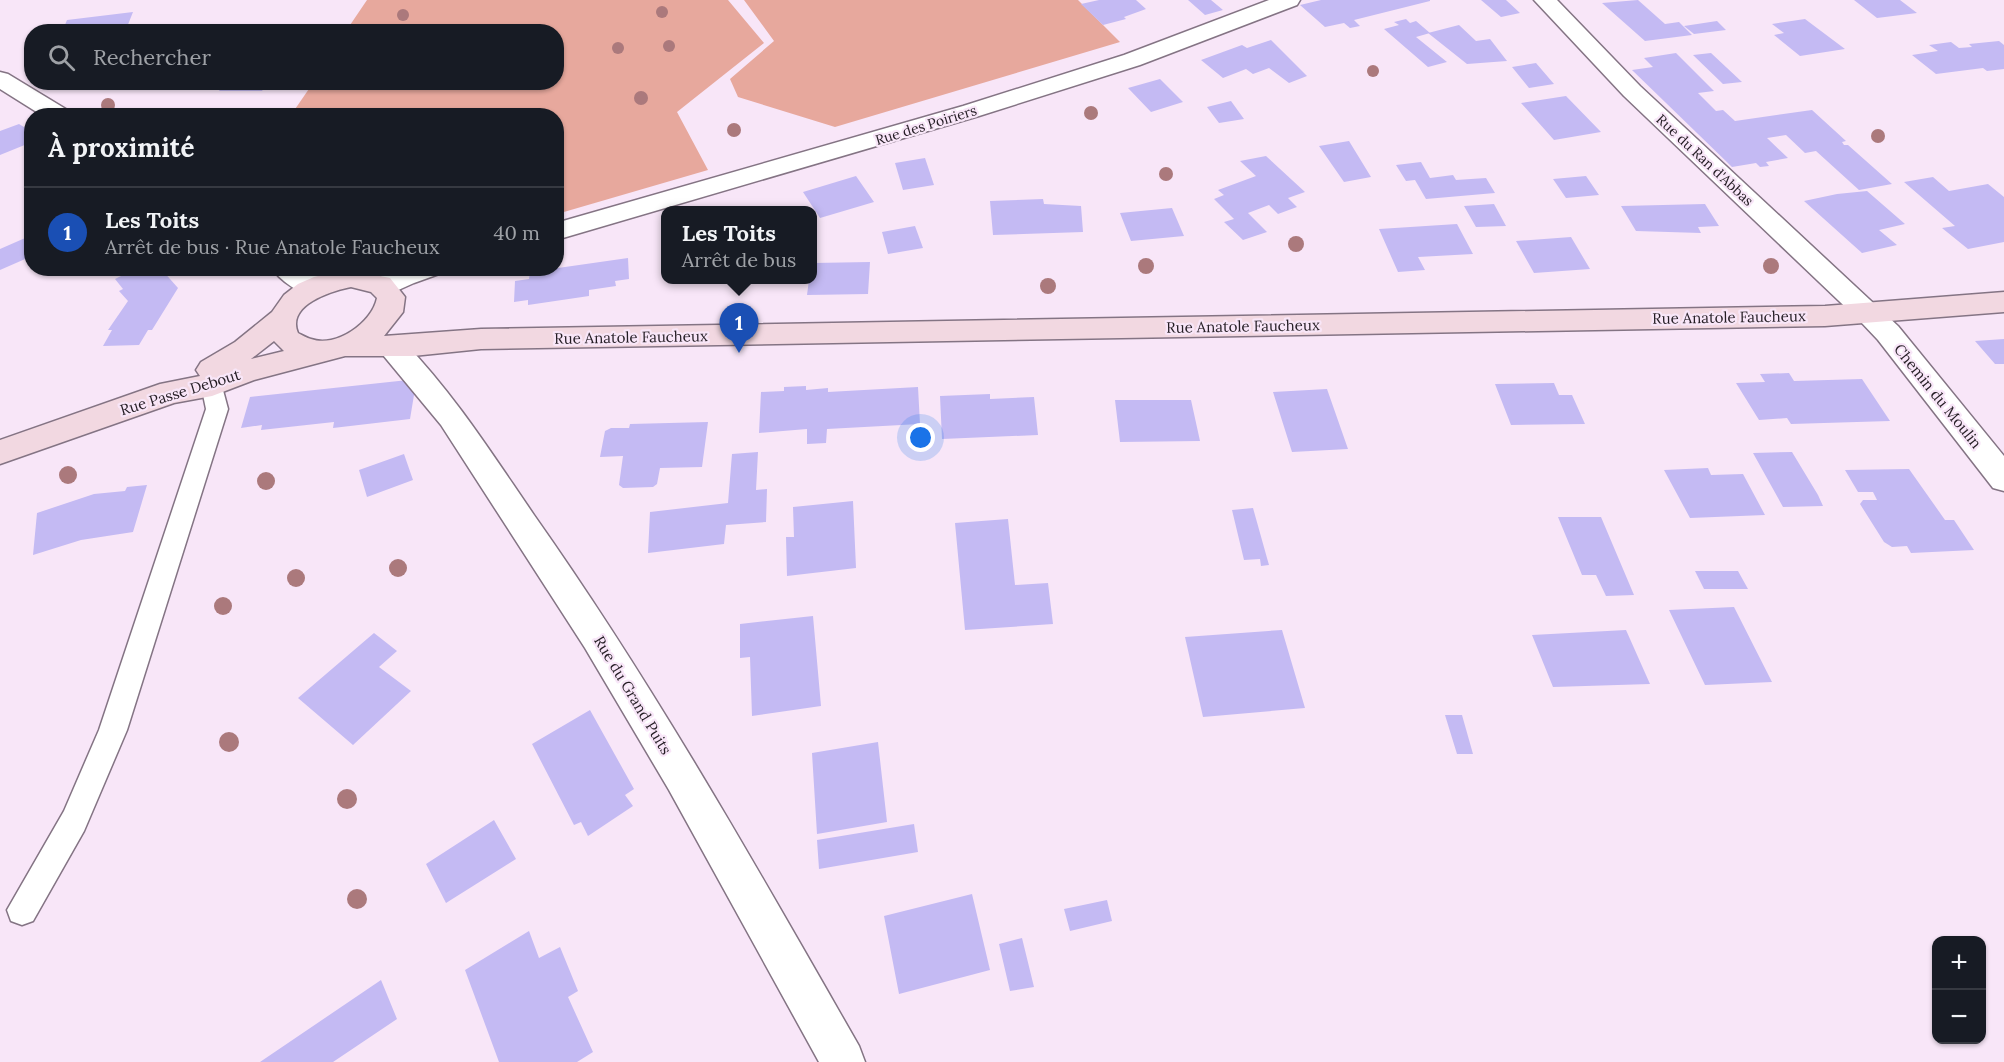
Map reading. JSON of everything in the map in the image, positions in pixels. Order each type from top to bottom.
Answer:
[{"type":"main road","points":[[171,392],[224,363],[282,319],[289,307],[300,296],[333,281],[351,278],[368,279],[385,288],[390,293],[392,304],[390,332]]},
{"type":"main road","name":"Rue Anatole Faucheux","points":[[336,348],[390,332],[437,346],[481,339],[1870,314],[2004,302]]},
{"type":"main road","points":[[282,319],[281,329],[286,339],[296,346],[310,350],[336,348]]},
{"type":"main road","name":"Rue Passe Debout","points":[[0,452],[171,392],[212,385],[246,371],[336,348]]},
{"type":"street","name":"Rue des Poiriers","points":[[564,230],[982,108],[1132,60],[1289,0]]},
{"type":"street","name":"Rue du Ran d'Abbas","points":[[1545,0],[1632,91],[1870,314]]},
{"type":"street","points":[[0,79],[47,108]]},
{"type":"street","points":[[297,276],[315,288]]},
{"type":"street","points":[[385,288],[404,276]]},
{"type":"street","name":"Chemin du Moulin","points":[[1870,314],[1888,333],[2004,479]]},
{"type":"street","name":"Rue du Grand Puits","points":[[390,332],[424,382],[451,416],[487,474],[559,575],[624,679],[696,801],[843,1062]]},
{"type":"lane","points":[[22,910],[74,821],[113,730],[217,409],[212,385]]},
{"type":"shaded area","points":[[367,0],[728,0],[764,43],[677,112],[708,170],[564,212],[564,108],[296,108],[308,90],[564,90],[564,24],[351,24]]},
{"type":"shaded area","points":[[744,0],[1078,0],[1120,42],[835,127],[738,97],[730,79],[774,41]]},
{"type":"building","points":[[1099,0],[1136,0],[1146,9],[1124,17],[1126,19],[1103,25],[1081,4]]},
{"type":"building","points":[[1188,0],[1211,0],[1223,10],[1205,15]]},
{"type":"building","points":[[1321,0],[1430,1],[1354,20],[1360,26],[1350,28],[1344,23],[1325,27],[1300,5]]},
{"type":"building","points":[[1481,0],[1506,0],[1520,13],[1501,17]]},
{"type":"building","points":[[1638,0],[1665,24],[1679,22],[1692,35],[1645,41],[1602,3]]},
{"type":"building","points":[[1854,0],[1900,0],[1917,13],[1877,18]]},
{"type":"building","points":[[133,12],[128,24],[65,24],[67,20]]},
{"type":"building","points":[[1406,19],[1410,23],[1416,21],[1430,33],[1416,37],[1447,62],[1428,67],[1384,29],[1399,25],[1394,22]]},
{"type":"building","points":[[1805,19],[1845,49],[1800,56],[1774,35],[1784,33],[1772,24]]},
{"type":"building","points":[[1717,21],[1726,30],[1694,34],[1684,26]]},
{"type":"building","points":[[1459,25],[1476,41],[1490,39],[1507,61],[1467,64],[1428,33]]},
{"type":"building","points":[[1271,40],[1307,76],[1289,83],[1269,68],[1253,74],[1246,69],[1223,78],[1201,60],[1242,45],[1247,48]]},
{"type":"building","points":[[1999,41],[2004,45],[2004,69],[1987,71],[1983,68],[1936,74],[1912,55],[1938,51],[1929,45],[1951,42],[1959,48],[1972,47],[1969,44]]},
{"type":"building","points":[[1676,53],[1714,91],[1698,93],[1716,111],[1723,110],[1735,121],[1812,110],[1846,141],[1842,142],[1844,145],[1848,145],[1892,184],[1859,190],[1816,151],[1805,153],[1786,135],[1767,138],[1788,158],[1766,162],[1769,166],[1760,167],[1756,163],[1732,167],[1632,70],[1653,67],[1644,58]]},
{"type":"building","points":[[1711,53],[1742,82],[1723,84],[1693,55]]},
{"type":"building","points":[[1536,63],[1554,84],[1529,88],[1512,67]]},
{"type":"building","points":[[1160,79],[1183,102],[1151,112],[1128,88]]},
{"type":"building","points":[[220,90],[263,90],[262,91]]},
{"type":"building","points":[[1566,96],[1601,132],[1554,140],[1521,103]]},
{"type":"building","points":[[1231,101],[1244,119],[1219,123],[1207,107]]},
{"type":"building","points":[[19,124],[24,127],[24,145],[0,155],[0,131]]},
{"type":"building","points":[[1349,141],[1371,177],[1344,182],[1319,146]]},
{"type":"building","points":[[1266,156],[1305,192],[1288,198],[1297,207],[1278,214],[1269,205],[1248,213],[1267,232],[1243,240],[1224,222],[1234,219],[1214,199],[1224,195],[1218,190],[1256,176],[1240,161]]},
{"type":"building","points":[[925,158],[934,185],[903,190],[895,163]]},
{"type":"building","points":[[1421,162],[1430,178],[1453,175],[1456,180],[1486,178],[1495,193],[1426,199],[1415,180],[1406,181],[1396,165]]},
{"type":"building","points":[[856,176],[874,202],[820,218],[817,206],[812,206],[803,192]]},
{"type":"building","points":[[1586,176],[1599,195],[1566,198],[1553,179]]},
{"type":"building","points":[[1933,177],[1949,191],[1988,184],[2004,197],[2004,242],[1968,249],[1942,228],[1955,226],[1904,182]]},
{"type":"building","points":[[1867,191],[1905,224],[1879,230],[1897,245],[1862,253],[1804,201],[1837,194]]},
{"type":"building","points":[[1043,199],[1044,204],[1081,206],[1083,232],[993,235],[990,201]]},
{"type":"building","points":[[1494,204],[1506,226],[1476,227],[1464,206]]},
{"type":"building","points":[[1705,204],[1719,226],[1698,227],[1701,233],[1636,231],[1621,206]]},
{"type":"building","points":[[1172,208],[1184,236],[1131,241],[1120,213]]},
{"type":"building","points":[[1457,224],[1473,254],[1418,257],[1425,270],[1398,272],[1379,229]]},
{"type":"building","points":[[915,226],[923,248],[888,254],[882,232]]},
{"type":"building","points":[[1571,237],[1590,269],[1534,273],[1516,241]]},
{"type":"building","points":[[24,238],[24,260],[0,270],[0,249]]},
{"type":"building","points":[[628,258],[629,279],[615,281],[616,286],[589,290],[589,296],[528,305],[528,300],[514,302],[515,281],[529,279],[529,276],[564,276],[564,267]]},
{"type":"building","points":[[870,262],[868,294],[807,295],[808,284],[817,284],[817,263]]},
{"type":"building","points":[[121,276],[167,276],[178,288],[152,330],[148,330],[139,345],[103,346],[112,330],[108,330],[128,301],[119,291],[123,289],[115,279]]},
{"type":"building","points":[[2004,339],[2004,364],[1995,364],[1975,341]]},
{"type":"building","points":[[1789,373],[1794,381],[1862,379],[1890,421],[1791,424],[1787,418],[1759,420],[1736,383],[1765,382],[1760,374]]},
{"type":"building","points":[[408,380],[415,389],[410,419],[333,428],[334,422],[261,430],[262,425],[241,428],[250,397]]},
{"type":"building","points":[[1554,383],[1559,395],[1572,395],[1585,424],[1511,425],[1495,384]]},
{"type":"building","points":[[806,386],[806,390],[828,388],[828,392],[918,387],[920,424],[827,429],[826,443],[807,444],[807,429],[759,433],[761,392],[784,391],[784,387]]},
{"type":"building","points":[[1327,389],[1348,449],[1292,452],[1273,392]]},
{"type":"building","points":[[990,394],[990,399],[1034,397],[1038,435],[942,439],[940,396]]},
{"type":"building","points":[[1115,400],[1191,400],[1200,441],[1120,442]]},
{"type":"building","points":[[708,422],[702,467],[660,468],[657,484],[653,487],[623,488],[619,485],[623,456],[600,457],[605,431],[611,428],[629,428],[630,424]]},
{"type":"building","points":[[758,452],[756,490],[767,489],[766,522],[726,525],[724,544],[648,553],[650,512],[728,503],[732,454]]},
{"type":"building","points":[[1792,452],[1823,506],[1783,507],[1753,453]]},
{"type":"building","points":[[404,454],[413,480],[367,497],[359,470]]},
{"type":"building","points":[[1708,468],[1711,475],[1743,474],[1765,515],[1690,518],[1664,470]]},
{"type":"building","points":[[1909,469],[1945,520],[1954,520],[1974,550],[1911,553],[1907,546],[1892,547],[1884,542],[1860,504],[1863,500],[1877,500],[1873,492],[1858,492],[1845,470]]},
{"type":"building","points":[[147,485],[133,532],[81,540],[33,555],[37,513],[94,494],[125,491],[127,487]]},
{"type":"building","points":[[853,501],[856,568],[787,576],[786,537],[794,537],[793,507]]},
{"type":"building","points":[[1253,508],[1269,565],[1261,566],[1260,559],[1244,560],[1232,510]]},
{"type":"building","points":[[1558,517],[1601,517],[1634,595],[1606,596],[1596,575],[1582,575]]},
{"type":"building","points":[[1008,519],[1015,585],[1048,583],[1053,624],[965,630],[955,523]]},
{"type":"building","points":[[1695,571],[1738,571],[1748,589],[1704,589]]},
{"type":"building","points":[[1734,607],[1772,682],[1705,685],[1669,610]]},
{"type":"building","points":[[813,616],[821,706],[752,716],[750,657],[740,658],[740,624]]},
{"type":"building","points":[[1282,630],[1305,708],[1203,717],[1185,637]]},
{"type":"building","points":[[1626,630],[1650,684],[1553,687],[1532,635]]},
{"type":"building","points":[[374,633],[397,651],[379,667],[411,691],[353,745],[298,698]]},
{"type":"building","points":[[590,710],[634,789],[625,795],[633,806],[588,836],[581,822],[574,825],[532,744]]},
{"type":"building","points":[[1445,715],[1462,715],[1473,754],[1457,754]]},
{"type":"building","points":[[878,742],[887,822],[817,834],[812,753]]},
{"type":"building","points":[[494,820],[516,859],[446,903],[426,864]]},
{"type":"building","points":[[914,824],[918,852],[819,869],[817,840]]},
{"type":"building","points":[[972,894],[990,970],[899,994],[884,916]]},
{"type":"building","points":[[1107,900],[1112,921],[1070,931],[1064,909]]},
{"type":"building","points":[[529,931],[539,958],[560,947],[578,991],[568,997],[593,1052],[577,1062],[499,1062],[465,970]]},
{"type":"building","points":[[1022,938],[1034,987],[1010,991],[999,944]]},
{"type":"building","points":[[381,980],[397,1019],[333,1062],[260,1062]]},
{"type":"place","name":"Les Toits","points":[[739,353]]}]
